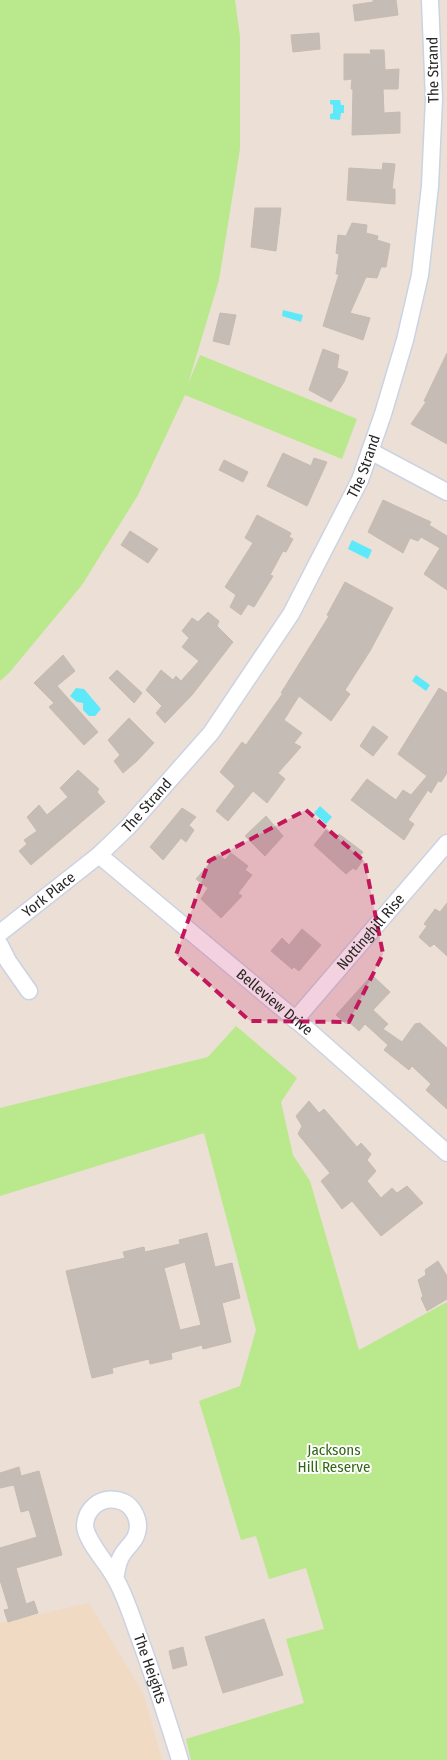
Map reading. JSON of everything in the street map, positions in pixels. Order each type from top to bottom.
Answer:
[{"type":"street","name":"The Strand","points":[[99,855],[128,827],[211,733],[291,614],[360,480],[405,340],[420,276],[430,186],[434,99],[430,0]]},
{"type":"street","points":[[370,450],[447,492]]},
{"type":"street","name":"Nottinghill Rise","points":[[296,1020],[447,843]]},
{"type":"street","name":"York Place","points":[[0,933],[99,855]]},
{"type":"street","name":"Belleview Drive","points":[[99,855],[296,1020],[447,1153]]},
{"type":"street","points":[[0,945],[8,961],[29,991]]},
{"type":"street","name":"The Heights","points":[[115,1578],[148,1661],[180,1760]]},
{"type":"highlighted area","points":[[306,810],[365,862],[383,954],[349,1022],[250,1021],[176,955],[209,861]]},
{"type":"shaded area","points":[[89,1603],[143,1693],[162,1760],[0,1760],[0,1623]]},
{"type":"green space","points":[[0,0],[235,0],[240,37],[240,149],[219,280],[188,384],[200,355],[357,419],[342,459],[185,395],[138,495],[82,585],[9,673],[0,681]]},
{"type":"green space","name":"Jacksons Hill Reserve","points":[[236,1026],[297,1078],[281,1102],[293,1155],[310,1181],[359,1350],[447,1302],[447,1760],[191,1760],[186,1739],[304,1703],[286,1639],[324,1629],[306,1568],[269,1579],[256,1536],[241,1540],[199,1401],[240,1386],[256,1330],[204,1133],[0,1196],[0,1108],[208,1057]]},
{"type":"water","points":[[330,100],[340,100],[341,105],[344,105],[344,113],[341,113],[340,120],[330,119],[330,114],[333,113],[333,105],[330,104]]},
{"type":"water","points":[[283,310],[303,315],[301,322],[282,316]]},
{"type":"water","points":[[352,540],[372,550],[368,559],[348,549]]},
{"type":"water","points":[[416,675],[430,685],[426,691],[412,681]]},
{"type":"water","points":[[76,688],[84,689],[101,709],[95,716],[89,716],[83,710],[83,703],[77,702],[70,696]]},
{"type":"water","points":[[320,806],[332,817],[326,824],[314,813]]},
{"type":"building","points":[[373,0],[396,0],[398,15],[355,21],[353,5],[373,2]]},
{"type":"building","points":[[319,33],[320,49],[293,52],[291,35]]},
{"type":"building","points":[[370,50],[384,50],[385,70],[399,69],[398,89],[383,89],[384,113],[400,112],[400,133],[352,135],[353,89],[351,89],[352,79],[344,80],[344,54],[371,54]]},
{"type":"building","points":[[383,163],[395,164],[392,189],[395,189],[395,204],[347,200],[349,168],[382,170]]},
{"type":"building","points":[[255,208],[281,208],[276,251],[251,247]]},
{"type":"building","points":[[352,223],[367,225],[366,233],[378,236],[377,240],[390,244],[386,267],[381,267],[377,278],[366,277],[350,313],[370,318],[363,340],[323,326],[339,274],[336,274],[339,254],[336,253],[338,235],[346,236]]},
{"type":"building","points":[[220,313],[236,315],[229,345],[213,341]]},
{"type":"building","points":[[323,349],[339,355],[337,368],[348,372],[331,402],[309,390]]},
{"type":"building","points":[[447,353],[447,444],[411,424],[426,402],[424,401]]},
{"type":"building","points":[[283,453],[311,466],[314,458],[327,462],[307,506],[267,486]]},
{"type":"building","points":[[224,460],[248,472],[243,482],[219,470]]},
{"type":"building","points":[[383,500],[431,522],[429,525],[447,536],[447,590],[424,574],[440,548],[421,537],[418,541],[410,538],[403,553],[368,532]]},
{"type":"building","points":[[257,515],[291,533],[289,537],[293,539],[286,552],[283,551],[270,575],[273,576],[254,607],[248,604],[241,615],[230,607],[236,595],[225,587],[253,543],[245,538]]},
{"type":"building","points":[[130,531],[158,549],[148,563],[121,545]]},
{"type":"building","points":[[345,582],[393,608],[370,651],[345,690],[350,694],[331,721],[299,696],[284,720],[302,733],[294,743],[301,747],[278,773],[285,779],[267,803],[253,791],[228,821],[216,811],[235,786],[220,772],[242,742],[246,745],[283,693],[281,693],[329,616],[327,615]]},
{"type":"building","points":[[208,612],[219,621],[217,626],[233,642],[192,695],[165,723],[156,713],[162,706],[146,690],[161,670],[173,680],[176,676],[181,681],[199,661],[182,647],[189,638],[182,631],[192,618],[198,622]]},
{"type":"building","points":[[63,655],[75,671],[57,686],[98,732],[84,745],[49,707],[54,703],[34,683]]},
{"type":"building","points":[[117,670],[142,693],[134,703],[109,678]]},
{"type":"building","points":[[439,688],[447,693],[447,773],[441,782],[438,781],[431,793],[428,790],[408,820],[414,824],[404,840],[351,800],[367,779],[396,800],[403,790],[411,795],[427,776],[398,754]]},
{"type":"building","points":[[129,718],[154,743],[123,773],[114,761],[120,755],[108,740]]},
{"type":"building","points":[[373,726],[388,737],[373,756],[360,746]]},
{"type":"building","points":[[78,770],[99,789],[97,792],[105,802],[31,865],[19,851],[27,844],[24,840],[37,831],[27,817],[39,805],[47,815],[68,797],[60,788]]},
{"type":"building","points":[[182,808],[196,817],[189,825],[194,830],[186,842],[181,838],[163,860],[150,847]]},
{"type":"building","points":[[266,816],[283,836],[265,856],[245,836]]},
{"type":"building","points":[[326,830],[336,838],[339,834],[363,852],[359,857],[363,860],[356,870],[353,868],[346,874],[314,845]]},
{"type":"building","points":[[231,853],[248,866],[245,870],[252,875],[238,893],[242,896],[221,918],[201,899],[208,888],[196,879],[218,854],[225,860]]},
{"type":"building","points":[[447,903],[447,956],[434,944],[430,947],[419,937],[427,926],[424,924],[435,909],[440,912]]},
{"type":"building","points":[[302,929],[321,945],[299,971],[294,967],[292,969],[271,951],[282,938],[289,945]]},
{"type":"building","points":[[372,975],[390,992],[373,1010],[388,1024],[383,1029],[402,1042],[415,1024],[420,1023],[447,1048],[447,1109],[426,1090],[431,1084],[412,1066],[409,1070],[384,1050],[388,1045],[365,1024],[359,1031],[348,1021],[346,1024],[336,1015]]},
{"type":"building","points":[[309,1101],[319,1113],[324,1109],[357,1147],[361,1143],[371,1154],[367,1160],[376,1171],[367,1181],[381,1198],[392,1188],[397,1193],[407,1186],[423,1203],[381,1236],[352,1201],[342,1209],[321,1181],[330,1173],[298,1134],[302,1126],[296,1116]]},
{"type":"building","points":[[207,1233],[215,1267],[232,1263],[240,1298],[222,1303],[231,1342],[203,1349],[202,1345],[171,1353],[172,1359],[150,1364],[149,1359],[112,1368],[113,1373],[92,1378],[66,1271],[125,1258],[123,1252],[144,1247],[145,1252],[180,1244],[179,1240]],"holes":[[[185,1262],[201,1325],[180,1330],[164,1268]]]},
{"type":"building","points":[[438,1261],[447,1276],[447,1299],[427,1311],[421,1298],[423,1296],[418,1280],[426,1275],[425,1270]]},
{"type":"building","points":[[19,1467],[21,1476],[39,1471],[62,1555],[16,1568],[26,1604],[34,1601],[38,1613],[8,1622],[4,1610],[9,1609],[0,1580],[0,1548],[37,1537],[29,1510],[21,1512],[14,1485],[0,1488],[0,1473]]},
{"type":"building","points":[[264,1619],[283,1675],[223,1693],[205,1637]]},
{"type":"building","points":[[183,1647],[187,1665],[173,1669],[169,1651]]}]
